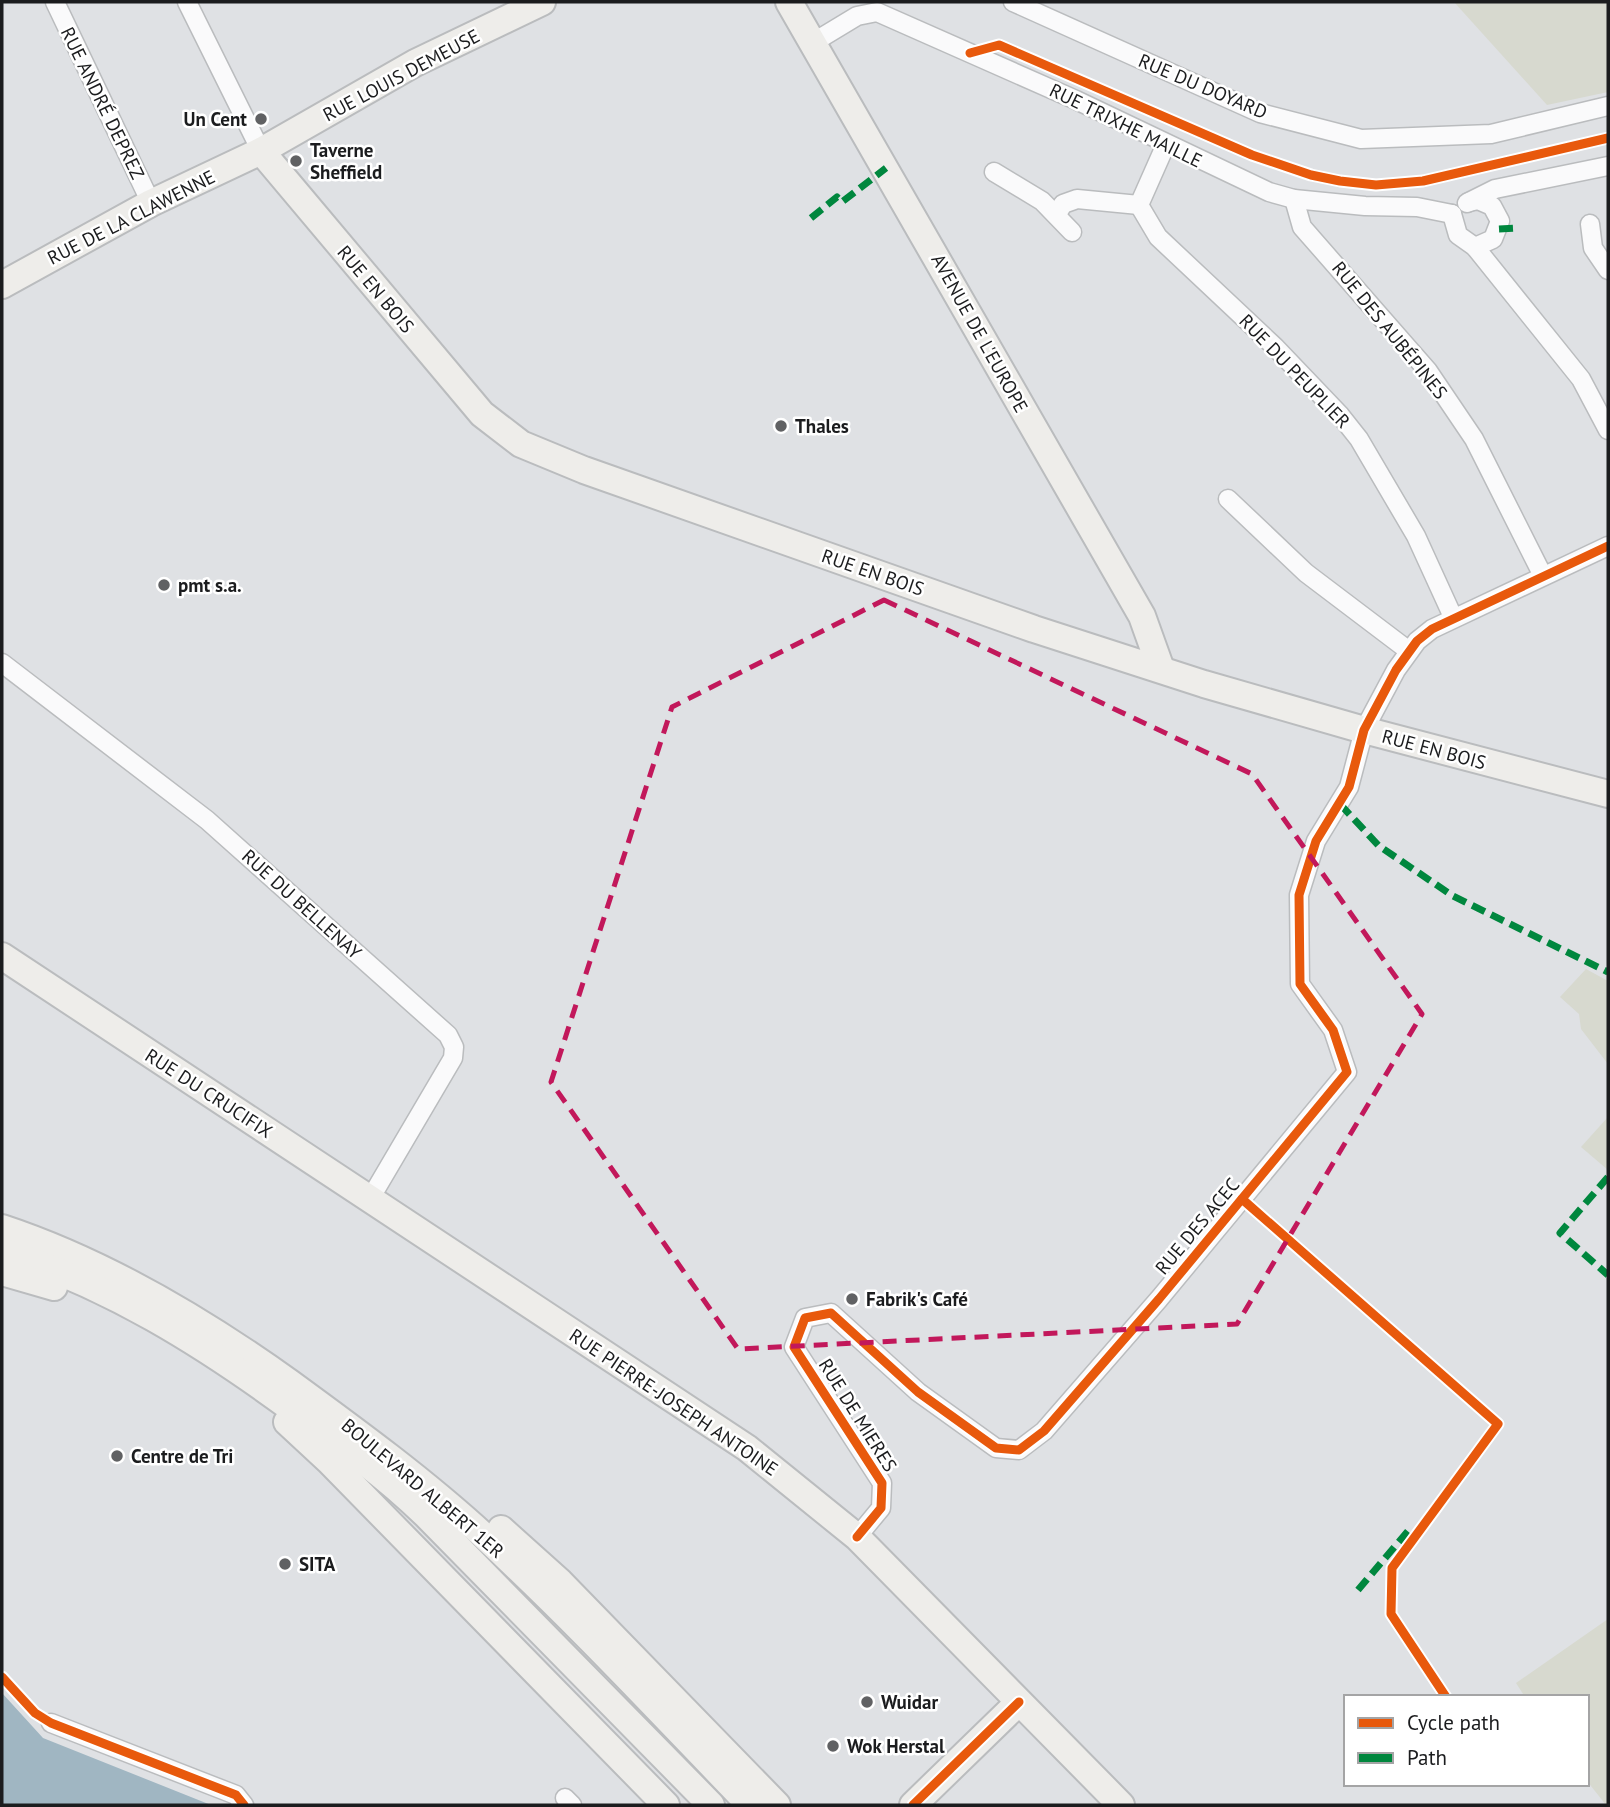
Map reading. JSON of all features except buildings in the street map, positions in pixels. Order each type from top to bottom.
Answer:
[{"type":"street","name":"RUE ANDRÉ DEPREZ","points":[[55,2],[151,203]]},
{"type":"street","points":[[187,2],[261,151]]},
{"type":"street","name":"RUE LOUIS DEMEUSE","points":[[261,151],[415,63],[542,2]]},
{"type":"street","name":"AVENUE DE L'EUROPE","points":[[789,2],[1077,508],[1142,616],[1161,669]]},
{"type":"street","name":"RUE DU DOYARD","points":[[1013,2],[1260,113],[1361,139],[1491,134],[1608,106]]},
{"type":"street","name":"RUE TRIXHE MAILLE","points":[[814,42],[857,16],[877,12],[1076,100],[1269,192],[1294,199],[1365,206],[1460,209]]},
{"type":"street","points":[[1057,215],[1063,204],[1077,199],[1139,205],[1166,144]]},
{"type":"street","name":"RUE DE LA CLAWENNE","points":[[2,285],[151,203],[261,151]]},
{"type":"street","name":"RUE EN BOIS","points":[[261,151],[482,414],[521,444],[584,470],[1034,629],[1364,730],[1608,794]]},
{"type":"street","points":[[1460,209],[1495,189],[1608,166]]},
{"type":"street","points":[[995,172],[1042,201],[1072,232]]},
{"type":"street","name":"RUE DES AUBÉPINES","points":[[1294,199],[1302,227],[1428,371],[1474,439],[1543,576]]},
{"type":"street","points":[[1460,209],[1485,202],[1497,212],[1500,221],[1493,239],[1475,247]]},
{"type":"street","name":"RUE DU PEUPLIER","points":[[1139,205],[1158,237],[1275,347],[1340,415],[1359,439],[1416,536],[1453,617]]},
{"type":"street","points":[[1460,209],[1458,235],[1475,247],[1581,379],[1608,430]]},
{"type":"street","points":[[1590,224],[1593,248],[1608,270]]},
{"type":"street","points":[[1228,499],[1306,573],[1409,650]]},
{"type":"street","points":[[1364,730],[1409,650],[1432,629],[1608,546]]},
{"type":"street","name":"RUE DU BELLENAY","points":[[2,663],[207,820],[447,1035],[454,1047],[453,1058],[370,1199]]},
{"type":"street","name":"RUE DES ACEC","points":[[794,1348],[805,1318],[831,1313],[918,1392],[996,1448],[1019,1450],[1044,1432],[1168,1289],[1346,1072],[1333,1030],[1300,984],[1299,895],[1316,841],[1349,787],[1364,730]]},
{"type":"street","name":"RUE DU CRUCIFIX","points":[[2,956],[417,1230]]},
{"type":"street","name":"BOULEVARD ALBERT 1ER","points":[[2,1227],[90,1264],[151,1295],[248,1353],[357,1431],[410,1472],[510,1561],[750,1805]]},
{"type":"street","name":"RUE PIERRE-JOSEPH ANTOINE","points":[[417,1230],[731,1437],[857,1537],[1121,1805]]},
{"type":"street","name":"BOULEVARD ALBERT 1ER","points":[[2,1251],[91,1284],[152,1316],[223,1360],[382,1475],[491,1580],[711,1805]]},
{"type":"street","points":[[2,1272],[152,1316]]},
{"type":"street","name":"RUE DE MIERES","points":[[794,1348],[882,1483],[881,1508],[857,1537]]},
{"type":"street","points":[[223,1360],[329,1461],[666,1805]]},
{"type":"street","points":[[357,1431],[415,1462],[515,1541],[560,1582],[777,1805]]},
{"type":"street","points":[[913,1805],[1019,1702]]},
{"type":"street","points":[[51,1723],[236,1796],[244,1805]]},
{"type":"highlighted area","points":[[884,600],[1252,774],[1422,1014],[1237,1324],[738,1349],[551,1082],[672,707]]},
{"type":"shaded area","points":[[1454,2],[1608,2],[1608,92],[1547,105]]},
{"type":"shaded area","points":[[1586,969],[1608,981],[1608,1064],[1581,1029],[1579,1014],[1560,997]]},
{"type":"shaded area","points":[[1608,1117],[1608,1170],[1581,1147]]},
{"type":"shaded area","points":[[1608,1619],[1608,1805],[1589,1784],[1589,1695],[1524,1695],[1516,1683]]},
{"type":"water","points":[[2,1693],[43,1738],[211,1805],[2,1805]]},
{"type":"marked path","points":[[811,218],[837,197],[842,202],[886,168]]},
{"type":"marked path","points":[[1499,229],[1517,228]]},
{"type":"marked path","points":[[1340,804],[1379,846],[1453,896],[1608,972]]},
{"type":"marked path","points":[[1608,1177],[1560,1233],[1608,1275]]},
{"type":"marked path","points":[[1358,1590],[1408,1531]]},
{"type":"cycle path","points":[[970,53],[999,45],[1252,155],[1311,175],[1340,181],[1376,185],[1423,181],[1608,138]]},
{"type":"cycle path","points":[[857,1537],[881,1508],[882,1483],[794,1347],[805,1318],[831,1313],[918,1392],[996,1448],[1019,1450],[1044,1431],[1159,1299],[1347,1072],[1333,1030],[1300,984],[1299,895],[1316,841],[1349,787],[1364,730],[1396,670],[1417,641],[1432,629],[1608,546]]},
{"type":"cycle path","points":[[1242,1199],[1498,1424],[1392,1568],[1391,1614],[1445,1695]]},
{"type":"cycle path","points":[[2,1677],[35,1713],[51,1723],[236,1795],[244,1805]]},
{"type":"cycle path","points":[[913,1805],[1019,1702]]},
{"type":"place","name":"Un Cent","points":[[261,119]]},
{"type":"place","name":"Taverne Sheffield","points":[[296,161]]},
{"type":"place","name":"Thales","points":[[781,426]]},
{"type":"place","name":"pmt s.a.","points":[[164,585]]},
{"type":"place","name":"Fabrik's Café","points":[[852,1299]]},
{"type":"place","name":"Centre de Tri","points":[[117,1456]]},
{"type":"place","name":"SITA","points":[[285,1564]]},
{"type":"place","name":"Wuidar","points":[[867,1702]]},
{"type":"place","name":"Wok Herstal","points":[[833,1746]]}]
